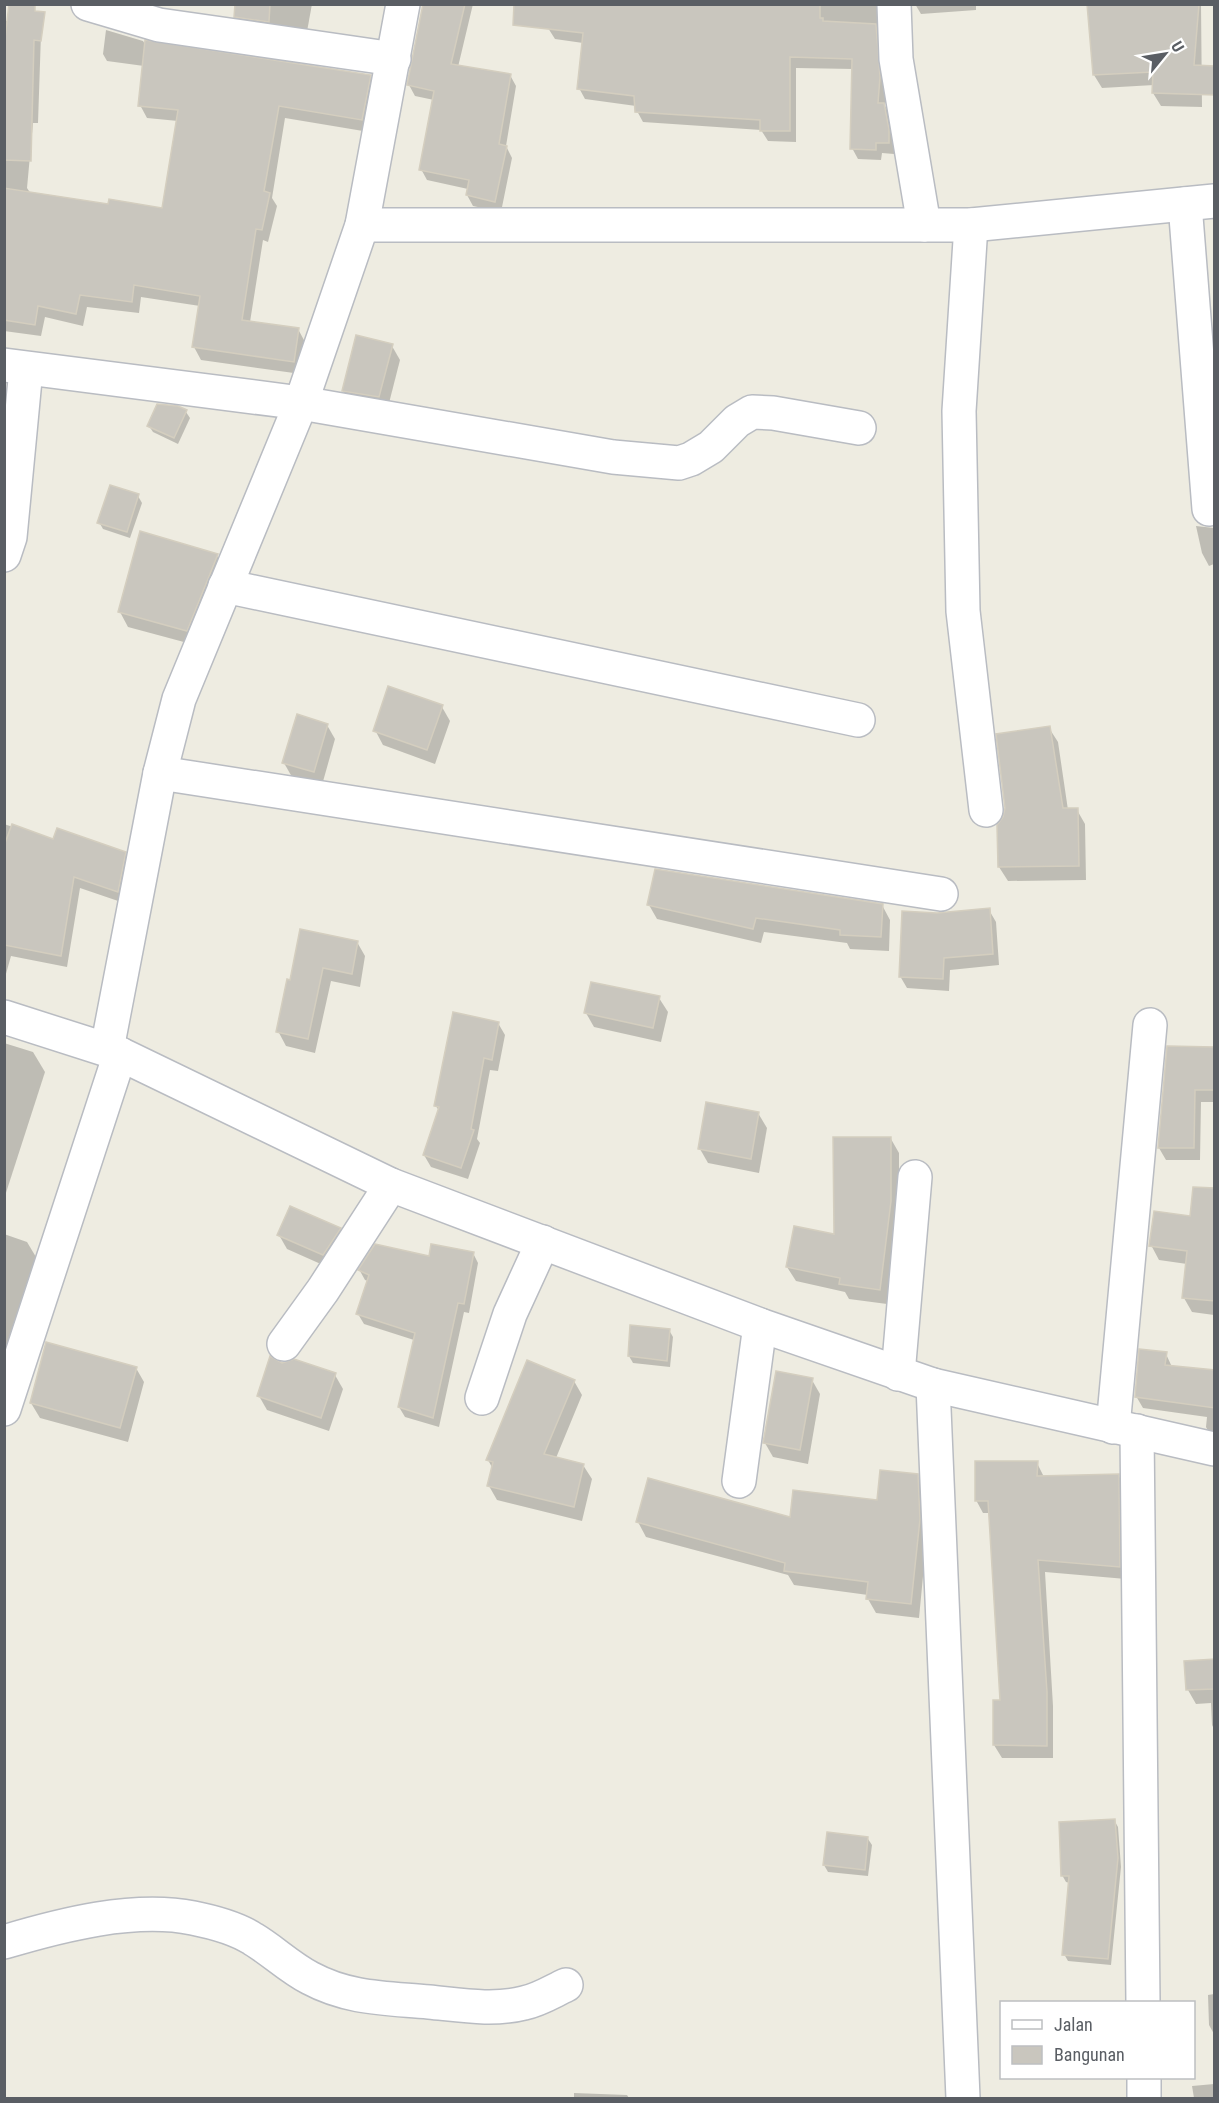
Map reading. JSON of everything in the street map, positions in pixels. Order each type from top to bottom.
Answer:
[{"type":"street","points":[[88,4],[159,26],[394,59]]},
{"type":"street","points":[[4,1408],[113,1052],[160,773],[179,699],[301,403],[362,225],[403,4]]},
{"type":"street","points":[[894,4],[896,60],[924,225]]},
{"type":"street","points":[[362,225],[971,225],[1200,202],[1209,509]]},
{"type":"street","points":[[971,225],[959,411],[963,611],[986,810]]},
{"type":"street","points":[[4,555],[10,537],[15,367],[301,403],[613,457],[679,463],[692,459],[711,447],[737,421],[752,412],[773,413],[859,428]]},
{"type":"street","points":[[225,586],[858,720]]},
{"type":"street","points":[[160,773],[941,894]]},
{"type":"street","points":[[4,1017],[113,1052],[391,1185],[760,1325],[933,1385],[1215,1449]]},
{"type":"street","points":[[1143,2001],[1125,1429],[1150,1025]]},
{"type":"street","points":[[898,1374],[915,1177]]},
{"type":"street","points":[[284,1344],[323,1290],[391,1185]]},
{"type":"street","points":[[482,1398],[510,1314],[543,1242]]},
{"type":"street","points":[[739,1481],[760,1325]]},
{"type":"street","points":[[933,1385],[963,2098]]},
{"type":"street","points":[[4,1942],[47,1929],[88,1921],[149,1915],[191,1917],[216,1923],[252,1937],[310,1978],[348,1994],[464,2006],[505,2006],[526,2003],[566,1984]]},
{"type":"street","points":[[1144,2079],[1144,2098]]},
{"type":"building","points":[[9,4],[35,4],[35,11],[45,12],[41,41],[34,40],[31,161],[4,160],[4,47]]},
{"type":"building","points":[[235,4],[270,4],[269,22],[234,17]]},
{"type":"building","points":[[423,4],[465,4],[451,64],[511,74],[499,144],[507,146],[495,202],[466,195],[469,180],[419,170],[434,91],[407,85]]},
{"type":"building","points":[[514,4],[820,4],[820,18],[823,18],[823,21],[876,24],[880,77],[878,103],[884,103],[889,143],[876,143],[876,150],[850,149],[852,59],[790,57],[790,131],[760,131],[760,120],[635,112],[634,96],[577,89],[583,33],[513,25]]},
{"type":"building","points":[[1087,4],[1199,4],[1194,65],[1215,66],[1215,95],[1152,93],[1153,72],[1093,75]]},
{"type":"building","points":[[145,40],[371,75],[362,120],[279,106],[264,191],[270,193],[262,230],[256,229],[242,320],[299,328],[294,362],[192,347],[200,296],[134,285],[132,302],[80,295],[76,314],[38,306],[35,325],[4,320],[4,188],[108,204],[109,199],[162,208],[178,110],[138,106]]},
{"type":"building","points":[[356,335],[393,344],[379,397],[342,391]]},
{"type":"building","points":[[157,404],[178,406],[187,410],[174,438],[147,426]]},
{"type":"building","points":[[110,485],[139,494],[127,532],[97,523]]},
{"type":"building","points":[[140,531],[218,554],[187,631],[118,612]]},
{"type":"building","points":[[388,686],[443,705],[427,750],[373,731]]},
{"type":"building","points":[[297,714],[328,724],[314,772],[282,763]]},
{"type":"building","points":[[1050,726],[1063,808],[1078,808],[1079,866],[998,867],[997,825],[1003,817],[1005,808],[996,734]]},
{"type":"building","points":[[12,824],[53,839],[57,828],[126,852],[118,892],[74,877],[61,956],[4,945],[4,846]]},
{"type":"building","points":[[655,869],[883,904],[881,937],[840,935],[840,930],[756,918],[753,929],[647,905]]},
{"type":"building","points":[[990,908],[993,954],[944,958],[943,979],[899,977],[902,911],[937,913]]},
{"type":"building","points":[[300,929],[358,941],[352,974],[323,968],[308,1039],[276,1032],[287,979],[290,980]]},
{"type":"building","points":[[591,982],[660,996],[653,1028],[584,1013]]},
{"type":"building","points":[[453,1012],[499,1022],[492,1060],[484,1058],[471,1129],[474,1130],[461,1168],[423,1155],[439,1107],[434,1106]]},
{"type":"building","points":[[1167,1046],[1215,1047],[1215,1090],[1195,1090],[1194,1148],[1158,1148]]},
{"type":"building","points":[[706,1102],[759,1112],[751,1159],[698,1149]]},
{"type":"building","points":[[833,1137],[891,1137],[891,1201],[880,1290],[839,1284],[840,1278],[786,1267],[794,1226],[834,1234]]},
{"type":"building","points":[[1193,1187],[1215,1188],[1215,1301],[1182,1298],[1187,1251],[1149,1246],[1154,1211],[1190,1216]]},
{"type":"building","points":[[290,1206],[341,1228],[323,1255],[277,1235]]},
{"type":"building","points":[[375,1244],[429,1256],[431,1244],[474,1252],[464,1304],[458,1303],[433,1418],[398,1407],[415,1333],[356,1314],[369,1275],[358,1270]]},
{"type":"building","points":[[630,1325],[670,1329],[667,1361],[628,1356]]},
{"type":"building","points":[[46,1342],[137,1367],[120,1428],[30,1403]]},
{"type":"building","points":[[1139,1349],[1167,1352],[1165,1365],[1215,1370],[1215,1408],[1135,1397]]},
{"type":"building","points":[[270,1356],[282,1363],[294,1359],[336,1373],[321,1418],[257,1396]]},
{"type":"building","points":[[527,1360],[575,1380],[544,1454],[584,1464],[574,1507],[487,1486],[493,1462],[486,1460]]},
{"type":"building","points":[[776,1371],[813,1378],[800,1450],[763,1443]]},
{"type":"building","points":[[975,1461],[1038,1461],[1037,1476],[1119,1474],[1120,1567],[1038,1560],[1047,1692],[1047,1746],[993,1745],[993,1700],[1000,1700],[988,1501],[975,1501]]},
{"type":"building","points":[[880,1470],[918,1474],[920,1519],[911,1604],[866,1599],[868,1582],[784,1571],[785,1563],[636,1522],[648,1478],[790,1517],[793,1490],[877,1500]]},
{"type":"building","points":[[1215,1659],[1215,1689],[1186,1690],[1184,1661]]},
{"type":"building","points":[[1115,1819],[1118,1858],[1108,1959],[1062,1955],[1069,1876],[1061,1876],[1059,1822]]},
{"type":"building","points":[[827,1832],[868,1837],[865,1870],[823,1865]]}]
